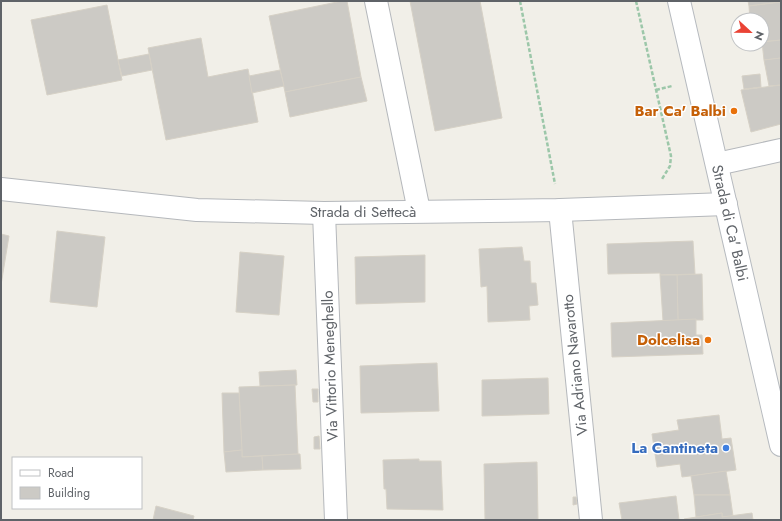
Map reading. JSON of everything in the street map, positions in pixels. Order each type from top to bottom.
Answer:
[{"type":"street","points":[[376,1],[419,211]]},
{"type":"street","name":"Strada di Ca' Balbi","points":[[679,1],[781,444]]},
{"type":"street","points":[[717,164],[781,150]]},
{"type":"street","name":"Strada di Settecà","points":[[1,189],[197,210],[324,213],[560,210],[726,204]]},
{"type":"street","name":"Via Adriano Navarotto","points":[[560,210],[591,520]]},
{"type":"street","name":"Via Vittorio Meneghello","points":[[324,213],[336,520]]},
{"type":"path","points":[[520,1],[560,210]]},
{"type":"path","points":[[636,1],[671,156],[670,166],[659,182]]},
{"type":"building","points":[[347,1],[361,77],[285,92],[269,16]]},
{"type":"building","points":[[410,1],[480,1],[502,118],[435,131]]},
{"type":"building","points":[[748,1],[781,1],[781,2],[749,6]]},
{"type":"building","points":[[781,2],[781,40],[770,41],[770,12],[749,12],[749,6]]},
{"type":"building","points":[[107,5],[122,80],[47,95],[31,20]]},
{"type":"building","points":[[201,38],[208,77],[248,69],[258,122],[166,140],[148,48]]},
{"type":"building","points":[[781,40],[781,58],[764,60],[763,52],[770,52],[770,41]]},
{"type":"building","points":[[149,54],[152,70],[122,76],[118,60]]},
{"type":"building","points":[[781,58],[781,85],[769,86],[764,60]]},
{"type":"building","points":[[280,70],[284,86],[252,93],[249,76]]},
{"type":"building","points":[[760,74],[761,87],[744,89],[742,76]]},
{"type":"building","points":[[361,77],[367,101],[290,117],[285,92]]},
{"type":"building","points":[[781,85],[781,124],[751,132],[741,90]]},
{"type":"building","points":[[57,231],[105,237],[97,307],[50,302]]},
{"type":"building","points":[[1,234],[9,236],[1,285]]},
{"type":"building","points":[[693,241],[695,274],[608,274],[607,244]]},
{"type":"building","points":[[522,247],[524,261],[530,261],[531,283],[536,283],[538,305],[529,306],[530,320],[488,322],[487,286],[481,287],[479,249]]},
{"type":"building","points":[[240,252],[284,256],[279,315],[236,312]]},
{"type":"building","points":[[425,255],[425,302],[356,304],[355,257]]},
{"type":"building","points":[[702,274],[703,320],[678,320],[677,275]]},
{"type":"building","points":[[660,275],[677,275],[678,320],[663,321]]},
{"type":"building","points":[[696,319],[696,335],[702,335],[703,354],[612,357],[611,323]]},
{"type":"building","points":[[437,363],[439,411],[361,413],[360,366]]},
{"type":"building","points":[[296,370],[297,385],[260,386],[259,372]]},
{"type":"building","points":[[548,378],[549,414],[482,416],[482,380]]},
{"type":"building","points":[[295,385],[298,454],[242,457],[239,387]]},
{"type":"building","points":[[312,389],[318,389],[318,402],[313,402]]},
{"type":"building","points":[[222,393],[239,393],[242,450],[224,452]]},
{"type":"building","points":[[719,415],[722,439],[731,438],[736,470],[682,477],[680,464],[657,467],[652,434],[679,430],[677,420]]},
{"type":"building","points":[[319,436],[320,449],[314,449],[314,437]]},
{"type":"building","points":[[242,450],[242,457],[262,456],[263,470],[226,472],[224,452]]},
{"type":"building","points":[[300,454],[301,469],[263,470],[262,456]]},
{"type":"building","points":[[419,459],[419,461],[441,461],[443,510],[387,509],[386,489],[384,489],[383,460]]},
{"type":"building","points":[[537,462],[538,520],[485,520],[484,464]]},
{"type":"building","points":[[726,471],[730,495],[694,495],[691,476]]},
{"type":"building","points":[[694,495],[730,495],[733,516],[722,517],[722,513],[696,517]]},
{"type":"building","points":[[676,496],[679,520],[622,520],[619,503]]},
{"type":"building","points":[[573,497],[576,497],[577,504],[573,505]]},
{"type":"building","points":[[156,506],[194,516],[193,520],[153,520]]},
{"type":"building","points":[[722,513],[722,517],[752,513],[753,520],[684,520],[684,519]]},
{"type":"place","name":"Bar Ca' Balbi","points":[[734,111]]},
{"type":"place","name":"Dolcelisa","points":[[708,340]]},
{"type":"place","name":"La Cantineta","points":[[726,448]]}]
